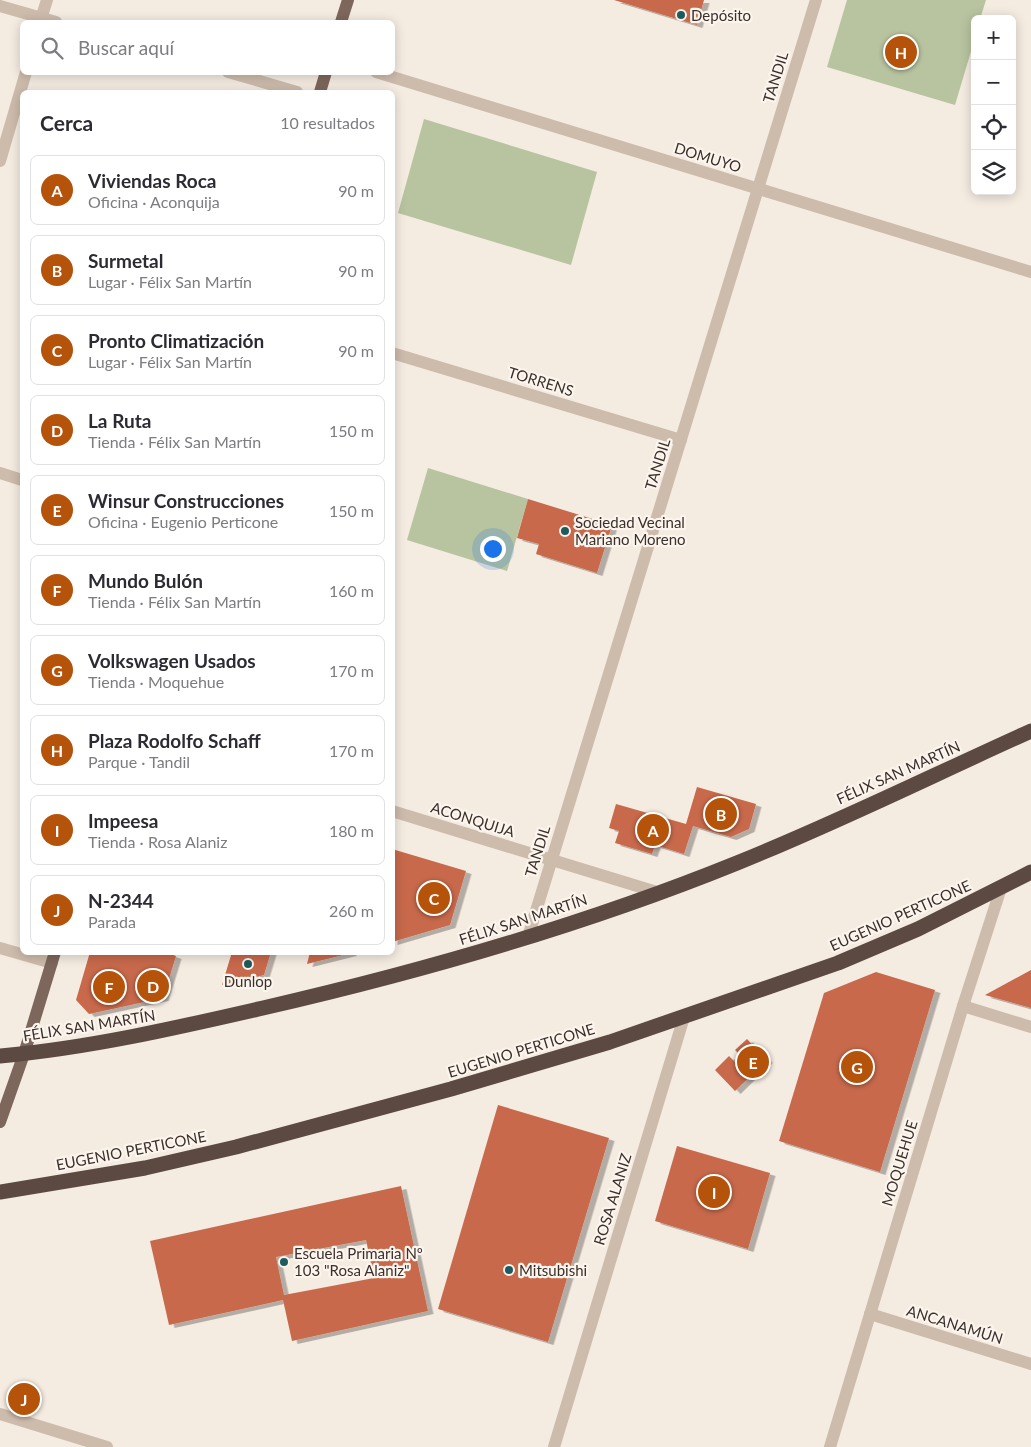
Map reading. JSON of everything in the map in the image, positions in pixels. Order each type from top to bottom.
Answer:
[{"type":"highway","name":"FÉLIX SAN MARTÍN","points":[[0,1056],[24,1054],[160,1031],[282,1004],[397,975],[528,937],[660,893],[773,848],[1031,731]]},
{"type":"highway","name":"EUGENIO PERTICONE","points":[[0,1192],[146,1168],[245,1145],[460,1087],[610,1042],[838,963],[918,929],[1031,872]]},
{"type":"main road","points":[[342,20],[348,0]]},
{"type":"main road","points":[[321,90],[325,75]]},
{"type":"main road","points":[[0,1122],[24,1054],[53,958]]},
{"type":"street","points":[[0,6],[41,20],[46,0]]},
{"type":"street","name":"TANDIL","points":[[528,937],[816,0]]},
{"type":"street","points":[[21,90],[25,75]]},
{"type":"street","points":[[238,75],[290,90]]},
{"type":"street","name":"DOMUYO","points":[[386,75],[1031,272]]},
{"type":"street","points":[[0,161],[20,93]]},
{"type":"street","name":"TORRENS","points":[[395,354],[681,440]]},
{"type":"street","points":[[0,473],[20,479]]},
{"type":"street","name":"ACONQUIJA","points":[[395,812],[660,893]]},
{"type":"street","name":"MOQUEHUE","points":[[830,1447],[963,1006],[1001,888]]},
{"type":"street","points":[[0,948],[20,952]]},
{"type":"street","points":[[37,955],[53,958]]},
{"type":"street","points":[[963,1006],[1031,1027]]},
{"type":"street","name":"ROSA ALANIZ","points":[[554,1447],[684,1017]]},
{"type":"street","name":"ANCANAMÚN","points":[[870,1314],[1031,1364]]},
{"type":"street","points":[[0,1414],[107,1447]]},
{"type":"green space","points":[[847,0],[986,0],[981,15],[971,15],[971,51],[955,105],[827,67]]},
{"type":"green space","points":[[424,119],[597,172],[571,265],[398,213]]},
{"type":"green space","points":[[428,468],[528,499],[507,571],[407,540]]},
{"type":"building","name":"Depósito","points":[[614,0],[704,0],[697,25]]},
{"type":"building","name":"Sociedad Vecinal Mariano Moreno","points":[[528,499],[612,525],[597,573],[536,554],[539,544],[517,538]]},
{"type":"building","points":[[697,787],[756,804],[749,829],[731,837],[693,826],[684,854],[655,845],[652,854],[615,843],[619,831],[609,828],[616,804],[686,824]]},
{"type":"building","points":[[395,850],[466,871],[450,925],[395,941]]},
{"type":"building","points":[[89,955],[176,956],[163,998],[89,1014],[76,1000]]},
{"type":"building","name":"Dunlop","points":[[231,955],[270,955],[264,975],[222,985]]},
{"type":"building","points":[[309,955],[343,955],[307,964]]},
{"type":"building","points":[[1031,970],[1031,1008],[985,995]]},
{"type":"building","points":[[876,972],[935,990],[880,1172],[779,1141],[824,993]]},
{"type":"building","points":[[747,1039],[767,1060],[735,1091],[715,1070],[729,1056],[738,1065],[744,1059],[735,1050]]},
{"type":"building","points":[[498,1105],[609,1138],[548,1342],[438,1309]]},
{"type":"building","points":[[677,1146],[770,1173],[748,1249],[655,1221]]},
{"type":"building","points":[[401,1186],[428,1311],[292,1341],[283,1300],[169,1325],[150,1241]],"holes":[[[366,1240],[374,1278],[284,1295],[276,1257]]]},
{"type":"place","name":"Depósito","points":[[681,15]]},
{"type":"place","name":"Plaza Rodolfo Schaff","points":[[901,52]]},
{"type":"place","name":"Sociedad Vecinal Mariano Moreno","points":[[565,531]]},
{"type":"place","name":"Surmetal","points":[[721,814]]},
{"type":"place","name":"Viviendas Roca","points":[[653,830]]},
{"type":"place","name":"Pronto Climatización","points":[[434,898]]},
{"type":"place","name":"Dunlop","points":[[248,964]]},
{"type":"place","name":"La Ruta","points":[[153,986]]},
{"type":"place","name":"Mundo Bulón","points":[[109,987]]},
{"type":"place","name":"Winsur Construcciones","points":[[753,1062]]},
{"type":"place","name":"Volkswagen Usados","points":[[857,1067]]},
{"type":"place","name":"Impeesa","points":[[714,1192]]},
{"type":"place","name":"Escuela Primaria Nº 103 \"Rosa Alaniz\"","points":[[284,1262]]},
{"type":"place","name":"Mitsubishi","points":[[509,1270]]},
{"type":"place","name":"N-2344","points":[[24,1399]]}]
